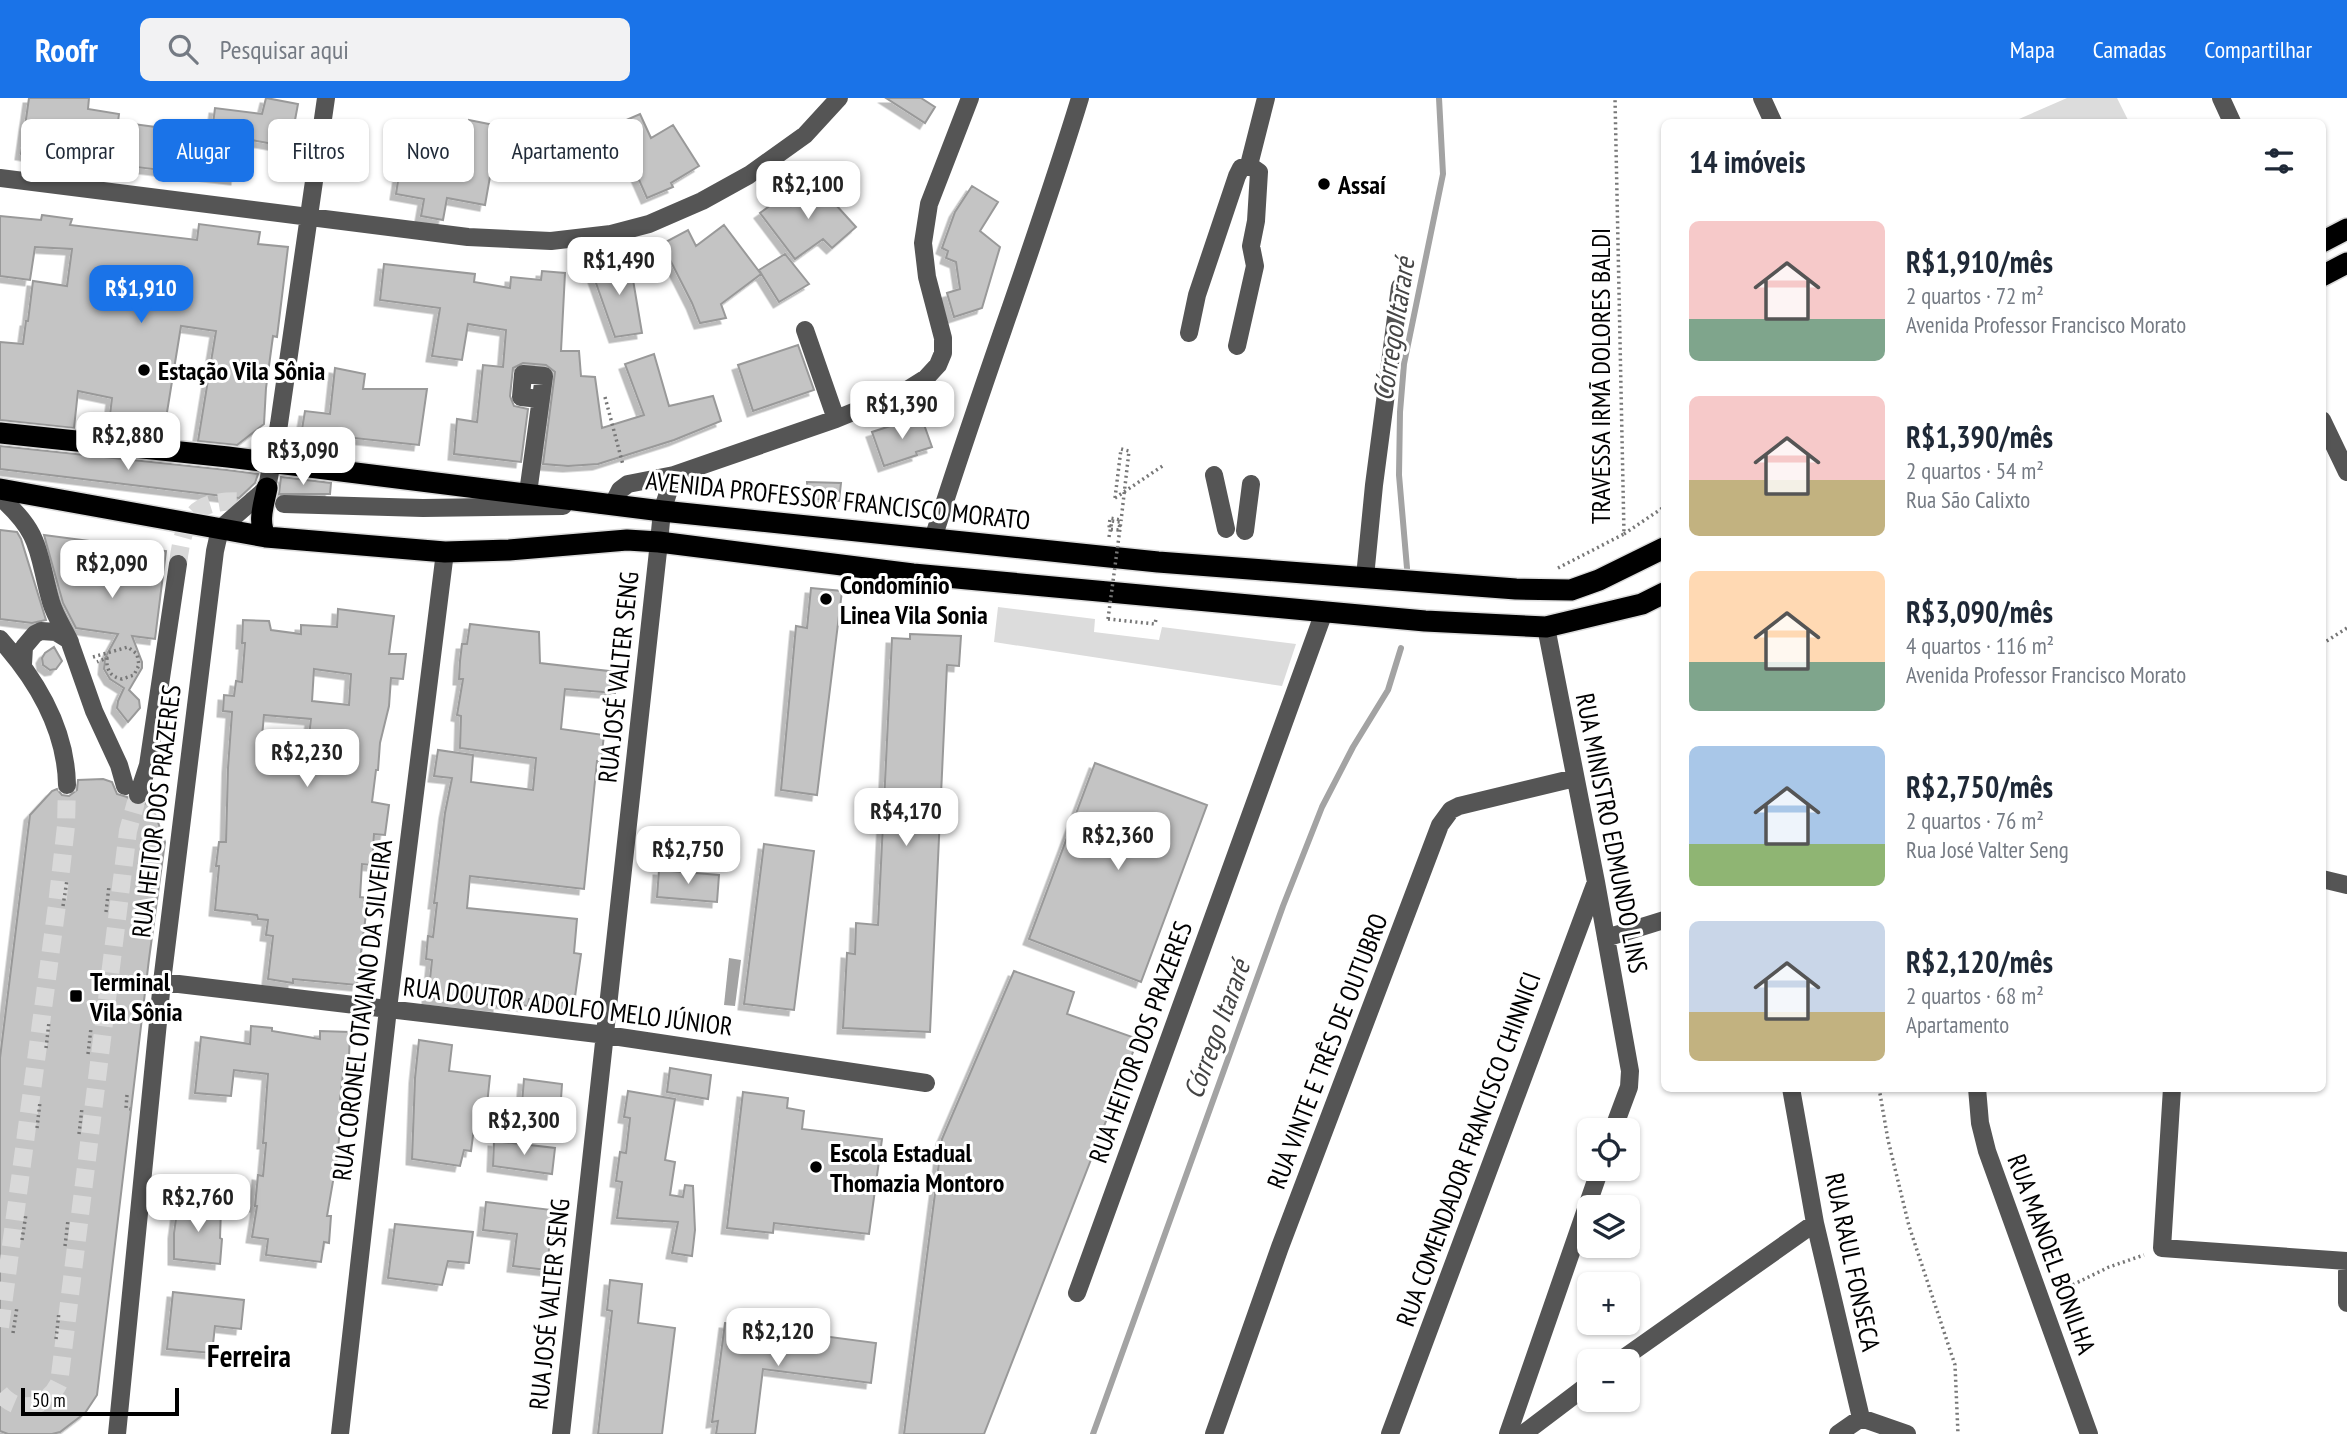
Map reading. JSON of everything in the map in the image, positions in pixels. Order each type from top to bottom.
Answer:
[{"type":"highway","points":[[2326,240],[2347,229]]},
{"type":"highway","points":[[2326,274],[2347,263]]},
{"type":"highway","name":"AVENIDA PROFESSOR FRANCISCO MORATO","points":[[0,433],[271,462],[662,511],[1158,562],[1528,590],[1571,590],[1599,580],[1661,549]]},
{"type":"highway","points":[[266,537],[261,527],[261,518],[267,488]]},
{"type":"highway","points":[[0,489],[266,537],[445,552],[509,550],[627,540],[659,542],[913,574],[1425,621],[1546,627],[1642,604],[1661,594]]},
{"type":"street","points":[[220,529],[267,488],[311,217],[327,98]]},
{"type":"street","points":[[0,178],[468,237],[551,241],[611,234],[649,224],[702,201],[749,176],[805,135],[839,98]]},
{"type":"street","points":[[284,504],[423,509],[613,504],[620,490],[628,484],[674,475],[835,419],[907,390],[926,378],[943,353],[943,338],[927,277],[923,243],[929,204],[970,98]]},
{"type":"street","points":[[933,538],[1047,206],[1080,98]]},
{"type":"street","points":[[1249,165],[1266,98]]},
{"type":"street","points":[[1762,98],[1772,119]]},
{"type":"street","points":[[2221,98],[2231,119]]},
{"type":"street","points":[[1189,333],[1197,295],[1237,176],[1241,168],[1249,165]]},
{"type":"street","points":[[1237,346],[1255,266],[1251,246],[1256,221],[1259,172],[1249,165]]},
{"type":"street","points":[[1365,578],[1374,485],[1400,287]]},
{"type":"street","points":[[805,330],[835,419]]},
{"type":"street","points":[[528,493],[540,399]]},
{"type":"street","points":[[2326,429],[2346,468]]},
{"type":"street","name":"RUA JOSÉ VALTER SENG","points":[[561,1434],[662,511],[674,475]]},
{"type":"street","points":[[1214,475],[1226,529]]},
{"type":"street","points":[[1245,531],[1251,484]]},
{"type":"street","points":[[0,498],[20,516],[34,536],[51,601],[71,642],[93,711],[132,791],[148,765],[178,564]]},
{"type":"street","name":"RUA HEITOR DOS PRAZERES","points":[[117,1434],[162,982],[220,529]]},
{"type":"street","name":"RUA CORONEL OTAVIANO DA SILVEIRA","points":[[340,1434],[388,1009],[445,552]]},
{"type":"street","name":"RUA HEITOR DOS PRAZERES","points":[[1077,1293],[1324,612]]},
{"type":"street","name":"RUA MINISTRO EDMUNDO LINS","points":[[1546,627],[1630,1071],[1629,1087],[1617,1118]]},
{"type":"street","points":[[23,664],[24,647],[41,631],[56,632],[71,642]]},
{"type":"street","points":[[0,639],[23,664],[54,719],[63,751],[67,785]]},
{"type":"street","name":"RUA VINTE E TRÊS DE OUTUBRO","points":[[1214,1434],[1280,1247],[1440,825],[1451,810],[1459,806],[1575,778]]},
{"type":"street","points":[[2326,879],[2347,885]]},
{"type":"street","name":"RUA COMENDADOR FRANCISCO CHINNICI","points":[[1390,1434],[1596,882]]},
{"type":"street","points":[[1606,938],[1661,921]]},
{"type":"street","name":"RUA DOUTOR ADOLFO MELO JÚNIOR","points":[[162,982],[606,1035],[926,1083]]},
{"type":"street","name":"RUA RAUL FONSECA","points":[[1792,1092],[1815,1223],[1861,1418]]},
{"type":"street","name":"RUA MANOEL BONILHA","points":[[1977,1092],[1980,1123],[1987,1151],[2089,1434]]},
{"type":"street","points":[[2172,1092],[2162,1248],[2347,1261]]},
{"type":"street","points":[[1508,1434],[1596,1181]]},
{"type":"street","points":[[1636,1349],[1815,1223]]},
{"type":"street","points":[[2347,1272],[2347,1303]]},
{"type":"street","points":[[1523,1434],[1577,1393]]},
{"type":"street","points":[[1838,1434],[1861,1418],[1907,1434]]},
{"type":"path","name":"TRAVESSA IRMÃ DOLORES BALDI","points":[[1548,573],[1624,534],[1615,98]]},
{"type":"path","name":"AVENIDA PROFESSOR FRANCISCO MORATO","points":[[605,397],[628,484]]},
{"type":"path","points":[[1114,614],[1156,619],[1155,624],[1108,619],[1121,520],[1124,494],[1125,483],[1129,451],[1121,449],[1115,498],[1125,492],[1164,465]]},
{"type":"path","points":[[1624,534],[1661,509]]},
{"type":"path","points":[[1112,521],[1120,522],[1119,530],[1109,529],[1110,518],[1121,520]]},
{"type":"path","points":[[2326,641],[2347,628]]},
{"type":"path","points":[[91,657],[128,647],[137,654],[139,665],[132,677],[116,678],[108,670],[107,658]]},
{"type":"path","points":[[64,906],[67,880]]},
{"type":"path","points":[[106,912],[109,886]]},
{"type":"path","points":[[46,1048],[49,1022]]},
{"type":"path","points":[[88,1054],[91,1028]]},
{"type":"path","points":[[1880,1092],[1888,1140],[1909,1226],[1955,1365],[1958,1434]]},
{"type":"path","points":[[126,1108],[128,1095]]},
{"type":"path","points":[[37,1128],[40,1102]]},
{"type":"path","points":[[79,1134],[82,1108]]},
{"type":"path","points":[[22,1240],[26,1214]]},
{"type":"path","points":[[65,1246],[68,1220]]},
{"type":"path","points":[[2040,1300],[2109,1267],[2162,1248]]},
{"type":"path","points":[[13,1333],[17,1307]]},
{"type":"path","points":[[56,1339],[59,1312]]},
{"type":"shaded area","points":[[2067,98],[2117,98],[2128,119],[2019,119]]},
{"type":"shaded area","points":[[998,607],[1095,619],[1094,632],[1159,640],[1162,627],[1296,644],[1282,686],[994,642]]},
{"type":"shaded area","points":[[729,958],[741,960],[735,1006],[724,1005]]},
{"type":"building","points":[[29,98],[89,98],[88,109],[119,114],[118,119],[26,119]]},
{"type":"building","points":[[266,98],[298,104],[295,119],[268,119],[268,143],[254,141],[254,119],[214,119],[215,108],[262,114]]},
{"type":"building","points":[[886,98],[921,98],[935,107],[925,123]]},
{"type":"building","points":[[640,114],[642,119],[628,119]]},
{"type":"building","points":[[474,121],[488,124],[489,182],[485,205],[447,198],[443,220],[421,216],[424,199],[396,194],[398,182],[474,182]]},
{"type":"building","points":[[643,121],[651,138],[673,125],[699,166],[671,183],[673,187],[647,198],[640,182],[643,182]]},
{"type":"building","points":[[139,125],[153,127],[153,169],[139,167]]},
{"type":"building","points":[[816,183],[856,227],[832,248],[823,239],[795,259],[760,213],[783,196],[791,206]]},
{"type":"building","points":[[972,186],[998,202],[980,231],[1000,247],[982,308],[954,317],[947,293],[960,289],[956,262],[946,258],[948,251],[942,248],[955,212]]},
{"type":"building","points":[[42,215],[72,219],[70,225],[197,240],[199,224],[260,232],[258,244],[288,247],[277,337],[273,336],[264,424],[237,445],[198,441],[216,331],[181,326],[163,437],[108,431],[112,398],[78,391],[74,428],[0,420],[0,342],[23,344],[33,281],[67,286],[72,249],[35,247],[30,280],[0,276],[0,216],[41,220]]},
{"type":"building","points":[[724,225],[761,274],[721,304],[726,318],[700,323],[662,244],[688,230],[696,246]]},
{"type":"building","points":[[785,254],[809,284],[779,302],[759,270]]},
{"type":"building","points":[[630,262],[642,333],[615,337],[590,266]]},
{"type":"building","points":[[384,264],[475,274],[474,282],[510,288],[511,277],[541,280],[542,271],[565,273],[561,351],[579,351],[581,376],[595,377],[602,428],[644,415],[625,364],[654,354],[669,406],[713,396],[721,421],[674,440],[598,464],[543,464],[555,372],[546,365],[523,363],[513,368],[510,396],[514,406],[528,409],[521,462],[454,454],[457,419],[477,422],[483,365],[503,367],[506,330],[468,324],[462,360],[432,356],[440,308],[380,300]]},
{"type":"building","points":[[798,345],[814,390],[753,411],[738,365]]},
{"type":"building","points":[[335,368],[365,374],[363,389],[427,389],[419,445],[336,436],[334,457],[298,453],[305,411],[330,414]]},
{"type":"building","points":[[921,416],[932,447],[884,466],[872,432]]},
{"type":"building","points":[[0,446],[258,474],[255,483],[239,498],[0,469]]},
{"type":"building","points":[[281,477],[331,483],[330,494],[279,494]]},
{"type":"building","points":[[807,482],[841,483],[839,501],[808,498]]},
{"type":"building","points":[[0,530],[17,532],[21,539],[46,620],[32,623],[0,619]]},
{"type":"building","points":[[44,535],[166,551],[155,639],[132,636],[142,668],[129,690],[139,700],[140,708],[128,722],[117,708],[124,688],[110,679],[104,669],[105,658],[118,634],[76,628],[63,603]]},
{"type":"building","points":[[811,588],[842,591],[817,795],[781,790],[796,626],[807,628]]},
{"type":"building","points":[[338,609],[394,616],[389,654],[406,654],[403,679],[391,678],[389,706],[380,743],[372,802],[389,805],[385,835],[374,834],[372,865],[362,864],[360,897],[368,898],[357,985],[293,979],[293,983],[268,979],[273,936],[266,935],[268,920],[258,919],[257,915],[215,910],[219,842],[226,842],[232,712],[223,711],[224,695],[234,696],[236,681],[242,682],[245,643],[242,643],[243,620],[269,621],[271,630],[301,634],[301,625],[337,627]],"holes":[[[314,669],[351,674],[349,705],[312,701]],[[264,715],[311,719],[307,751],[261,747]]]},
{"type":"building","points":[[470,624],[539,632],[540,663],[617,672],[615,693],[565,689],[561,729],[604,735],[601,761],[597,761],[584,889],[470,876],[467,908],[577,919],[574,953],[581,954],[574,1004],[529,999],[528,1006],[498,1002],[498,1006],[428,998],[432,960],[426,959],[428,936],[433,937],[437,903],[434,903],[452,778],[434,776],[438,750],[473,755],[471,782],[533,790],[536,758],[460,748],[461,716],[457,715],[463,679],[459,679],[460,661],[462,644],[467,644]]},
{"type":"building","points":[[910,634],[961,636],[959,666],[947,665],[930,1032],[843,1028],[847,953],[855,954],[856,923],[878,925],[892,638],[910,639]]},
{"type":"building","points":[[54,647],[62,661],[56,669],[50,670],[43,665],[42,658]]},
{"type":"building","points":[[1095,763],[1207,805],[1141,982],[1029,939]]},
{"type":"building","points":[[103,779],[112,782],[117,794],[127,797],[134,805],[141,806],[146,803],[154,811],[165,842],[97,1395],[85,1413],[60,1432],[8,1434],[0,1431],[0,1058],[30,815],[52,791],[57,789],[62,795],[69,796],[77,790],[78,780]]},
{"type":"building","points":[[764,844],[814,851],[794,1010],[744,1004]]},
{"type":"building","points":[[659,870],[719,875],[717,902],[657,897]]},
{"type":"building","points":[[1014,971],[1074,992],[1067,1014],[1138,1039],[984,1434],[904,1434],[942,1139]]},
{"type":"building","points":[[251,1026],[320,1039],[320,1031],[350,1032],[349,1057],[345,1057],[340,1099],[343,1100],[337,1158],[327,1216],[331,1216],[329,1243],[324,1242],[321,1262],[266,1255],[268,1239],[252,1237],[258,1175],[263,1176],[268,1074],[234,1070],[231,1096],[195,1093],[201,1037],[250,1044]]},
{"type":"building","points":[[419,1040],[452,1045],[449,1071],[490,1076],[487,1105],[477,1104],[471,1151],[464,1150],[460,1166],[412,1159]]},
{"type":"building","points":[[670,1068],[711,1075],[708,1099],[667,1092]]},
{"type":"building","points":[[524,1079],[562,1084],[560,1114],[542,1112],[544,1105],[522,1103]]},
{"type":"building","points":[[628,1091],[675,1099],[665,1160],[675,1162],[670,1195],[683,1197],[685,1185],[693,1186],[695,1230],[692,1256],[672,1253],[678,1222],[617,1218],[622,1182],[616,1181],[620,1152],[626,1153],[630,1118],[624,1117]]},
{"type":"building","points":[[743,1092],[788,1098],[787,1108],[804,1111],[802,1129],[882,1139],[869,1234],[774,1223],[773,1233],[727,1228]]},
{"type":"building","points":[[494,1141],[555,1148],[552,1174],[493,1166]]},
{"type":"building","points":[[486,1202],[560,1211],[557,1239],[550,1238],[547,1270],[513,1266],[517,1234],[483,1230]]},
{"type":"building","points":[[178,1204],[221,1209],[220,1264],[174,1259]]},
{"type":"building","points":[[395,1224],[473,1232],[469,1263],[448,1261],[442,1285],[388,1278]]},
{"type":"building","points":[[610,1280],[642,1284],[638,1323],[675,1328],[662,1434],[598,1434],[612,1311],[607,1310]]},
{"type":"building","points":[[173,1292],[244,1300],[241,1329],[215,1326],[212,1353],[167,1349]]},
{"type":"building","points":[[725,1323],[876,1343],[871,1383],[763,1369],[755,1434],[716,1434],[718,1421],[712,1422]]},
{"type":"waterway","name":"Córrego Itararé","points":[[1407,568],[1399,475],[1400,412],[1404,364],[1443,174],[1439,98]]},
{"type":"waterway","name":"Córrego Itararé","points":[[1093,1434],[1283,906],[1322,807],[1353,747],[1388,690],[1401,648]]},
{"type":"tunnel","points":[[178,564],[186,528],[200,509],[224,502],[260,502]]},
{"type":"tunnel","points":[[0,1327],[57,905],[66,826],[67,785]]},
{"type":"tunnel","points":[[0,1393],[16,1405],[32,1406],[47,1398],[59,1383],[128,831],[138,795]]},
{"type":"place","name":"Assaí","points":[[1324,184]]},
{"type":"place","name":"Estação Vila Sônia","points":[[144,370]]},
{"type":"place","name":"Condomínio Linea Vila Sonia","points":[[826,599]]},
{"type":"place","name":"Terminal Vila Sônia","points":[[76,996]]},
{"type":"place","name":"Escola Estadual Thomazia Montoro","points":[[816,1167]]},
{"type":"district","name":"Ferreira","points":[[249,1355]]}]
